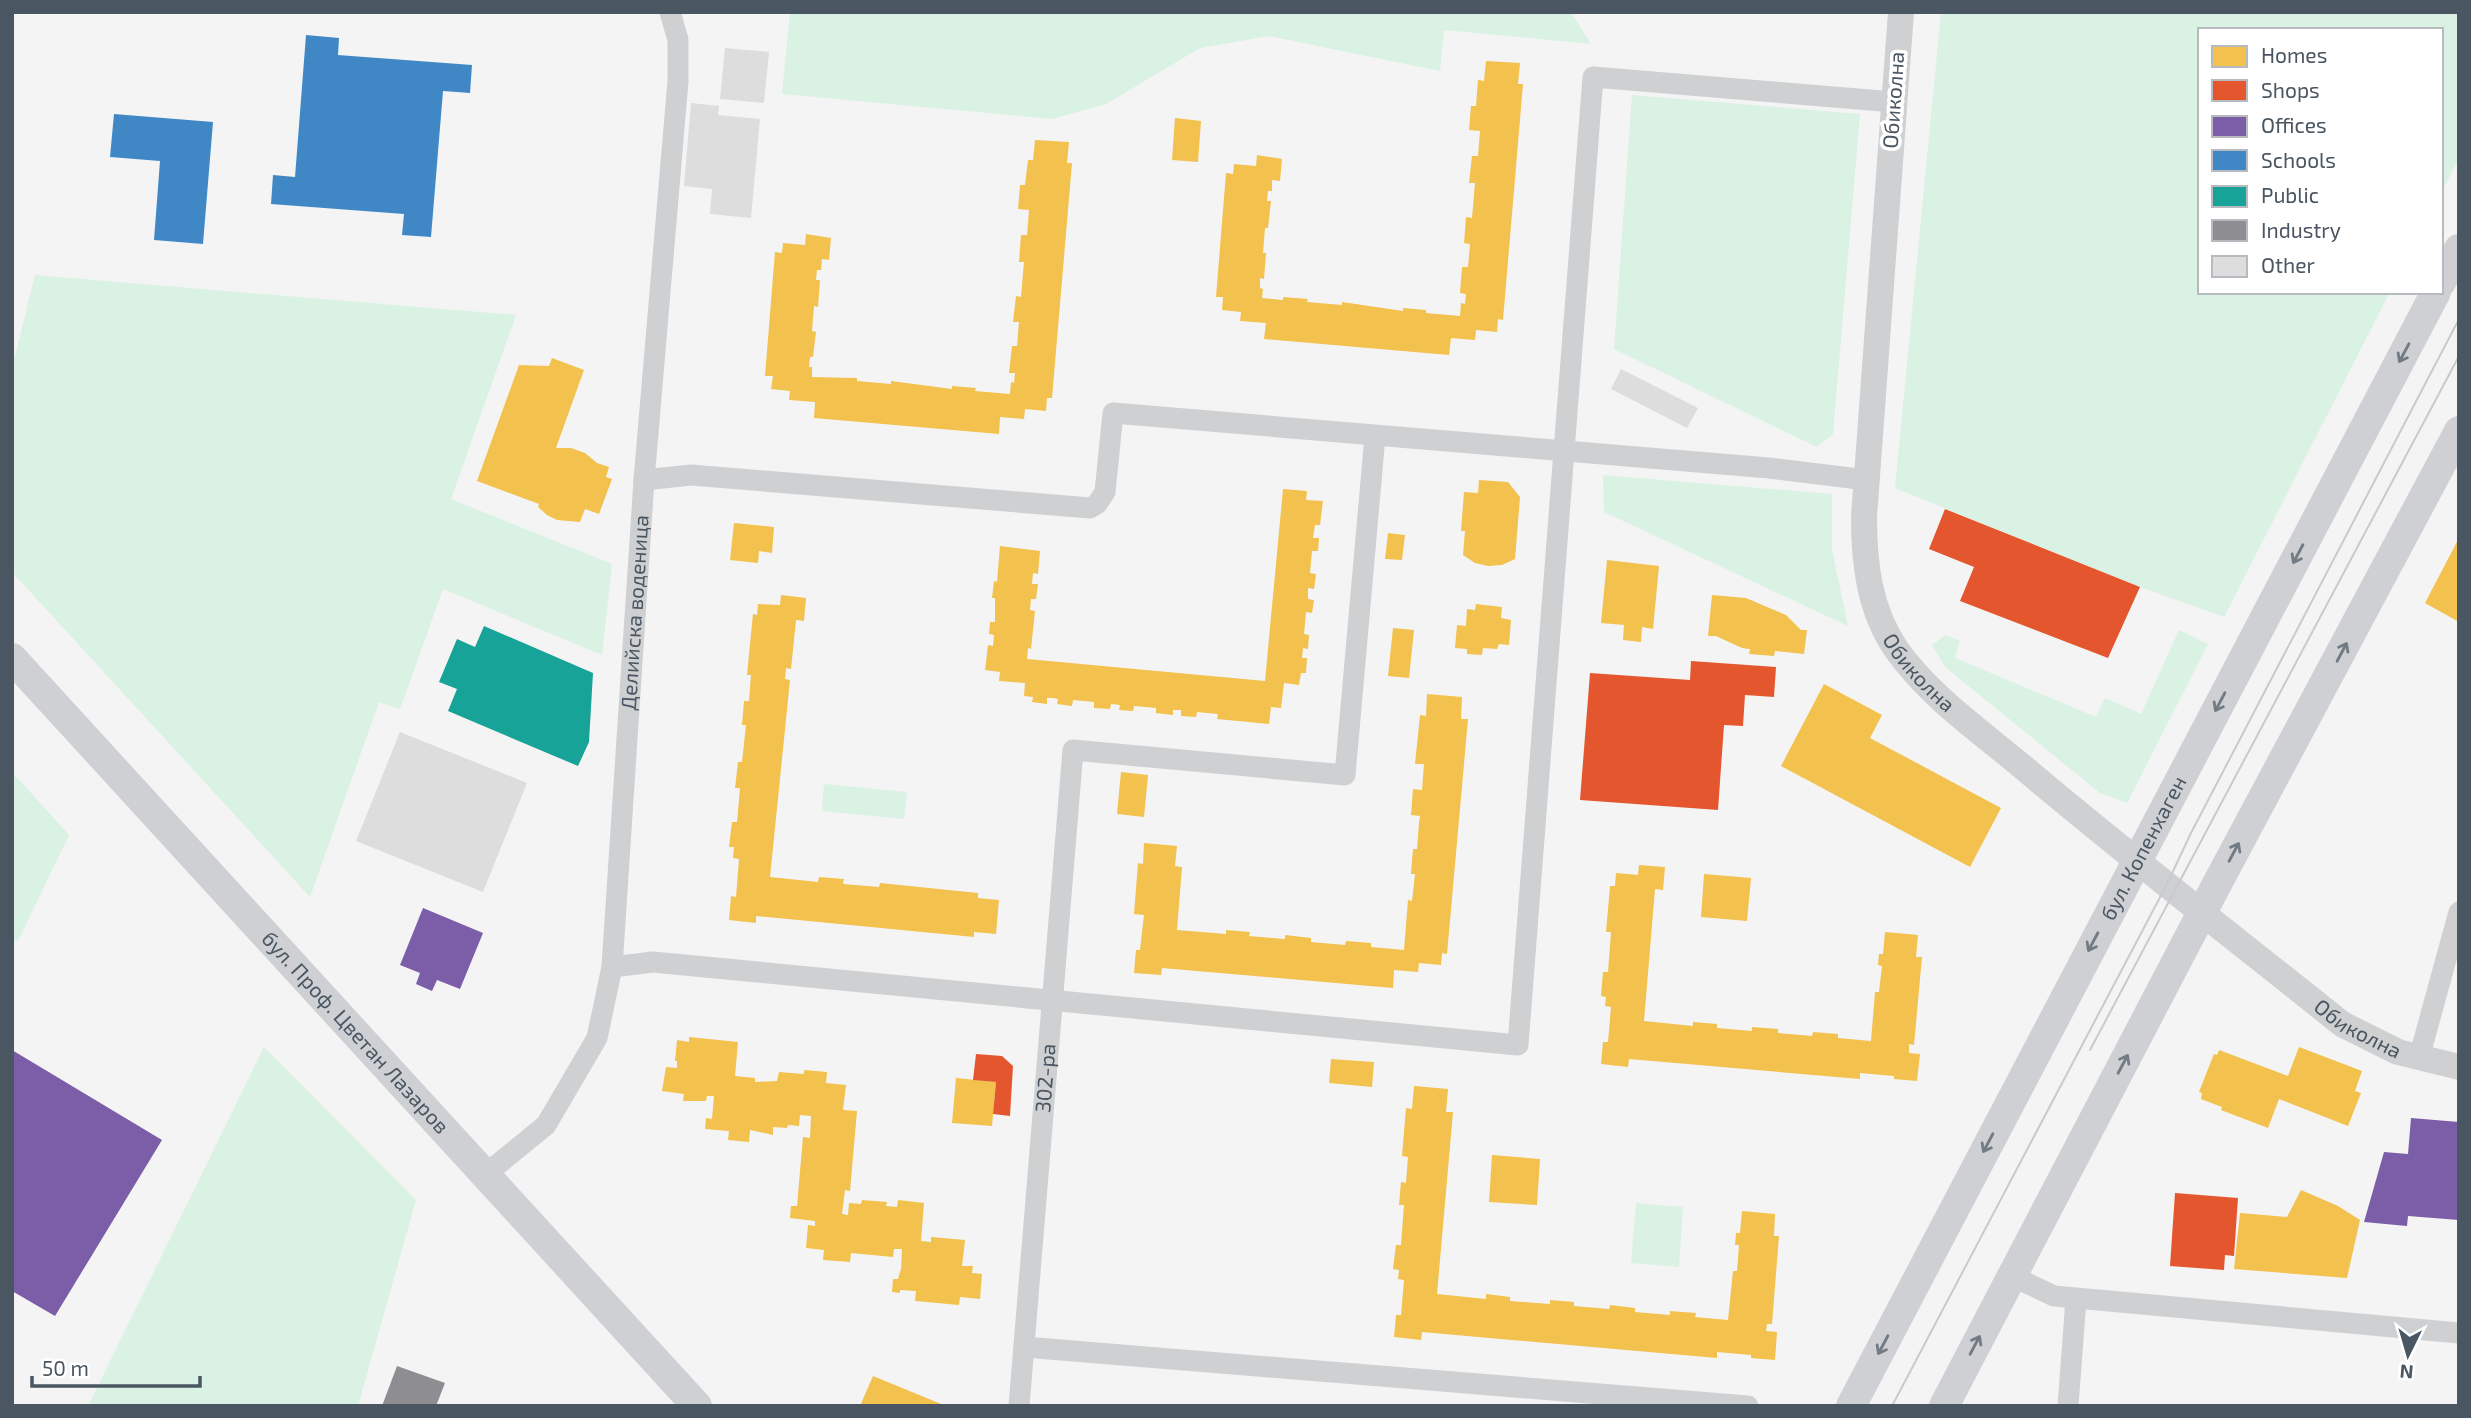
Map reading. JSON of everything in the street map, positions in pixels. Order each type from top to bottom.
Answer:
[{"type":"main road","points":[[2443,278],[2459,249]]},
{"type":"main road","name":"бул. Копенхаген","points":[[1851,1406],[2435,294]]},
{"type":"main road","points":[[1944,1406],[2459,431]]},
{"type":"main road","name":"бул. Проф. Цветан Лазаров","points":[[12,658],[697,1406]]},
{"type":"street","name":"Делийска воденица","points":[[486,1174],[546,1125],[597,1038],[612,967],[643,480],[678,81],[678,40],[670,12]]},
{"type":"street","name":"Обиколна","points":[[1901,12],[1864,554],[1870,592],[1884,628],[1896,649],[1930,689],[2342,1024],[2398,1052],[2459,1067]]},
{"type":"street","points":[[612,967],[653,962],[1518,1045],[1593,77],[1894,102]]},
{"type":"street","points":[[643,480],[691,475],[1082,509],[1097,505],[1105,492],[1113,413],[1769,468],[1867,480]]},
{"type":"street","name":"302-ра","points":[[1019,1406],[1073,750],[1345,775],[1375,436]]},
{"type":"street","points":[[2419,1058],[2459,912]]},
{"type":"street","points":[[2012,1276],[2054,1296],[2076,1299],[2459,1333]]},
{"type":"street","points":[[2068,1406],[2076,1299]]},
{"type":"street","points":[[1024,1347],[1748,1406]]},
{"type":"green space","points":[[790,12],[1571,12],[1591,44],[1444,30],[1440,71],[1269,36],[1200,48],[1106,104],[1052,119],[782,94]]},
{"type":"green space","points":[[1941,12],[2459,12],[2459,158],[2443,189],[2443,28],[2198,28],[2198,294],[2389,294],[2224,617],[2140,587],[1895,488]]},
{"type":"green space","points":[[1632,95],[1860,114],[1833,434],[1817,447],[1614,349]]},
{"type":"green space","points":[[35,275],[516,315],[451,499],[612,564],[602,655],[443,589],[400,709],[379,702],[310,897],[12,572],[12,368]]},
{"type":"green space","points":[[1603,475],[1832,494],[1832,549],[1848,626],[1604,512]]},
{"type":"green space","points":[[2179,630],[2208,644],[2127,803],[2100,793],[1945,667],[1932,645],[1946,635],[1960,641],[1955,658],[2096,717],[2105,698],[2141,714]]},
{"type":"green space","points":[[12,772],[69,835],[18,941],[12,939]]},
{"type":"green space","points":[[824,784],[907,792],[904,819],[822,811]]},
{"type":"green space","points":[[264,1047],[416,1200],[358,1406],[88,1406]]},
{"type":"green space","points":[[1636,1203],[1683,1207],[1679,1267],[1631,1263]]},
{"type":"building: Homes","points":[[1486,61],[1520,63],[1518,84],[1523,84],[1503,320],[1498,319],[1497,332],[1476,330],[1475,340],[1451,338],[1449,355],[1264,339],[1266,323],[1240,321],[1241,312],[1222,310],[1223,297],[1216,297],[1226,173],[1233,174],[1234,164],[1256,166],[1257,155],[1282,159],[1280,181],[1272,180],[1272,191],[1268,191],[1267,201],[1271,201],[1268,228],[1265,228],[1264,279],[1260,278],[1262,298],[1308,299],[1307,302],[1342,305],[1342,302],[1460,316],[1461,303],[1465,304],[1466,294],[1460,293],[1462,267],[1468,267],[1470,244],[1464,243],[1466,217],[1472,218],[1475,183],[1469,183],[1472,156],[1478,156],[1480,131],[1469,130],[1471,106],[1476,106],[1478,80],[1484,81]]},
{"type":"building: Homes","points":[[1175,118],[1201,121],[1198,162],[1172,160]]},
{"type":"building: Homes","points":[[1035,140],[1069,142],[1067,163],[1072,163],[1052,398],[1047,398],[1046,411],[1025,409],[1024,419],[1000,417],[999,434],[814,418],[815,402],[789,400],[790,391],[771,389],[773,376],[765,376],[775,252],[782,253],[783,243],[805,245],[806,234],[831,238],[829,260],[822,259],[821,270],[817,270],[816,280],[820,280],[818,307],[814,306],[812,331],[816,332],[809,367],[812,367],[812,377],[857,378],[857,381],[891,384],[891,381],[952,389],[952,386],[976,388],[975,391],[1010,394],[1015,373],[1009,373],[1012,346],[1017,346],[1019,322],[1013,322],[1016,296],[1021,297],[1024,262],[1019,262],[1021,235],[1027,235],[1029,210],[1018,209],[1020,185],[1025,185],[1028,160],[1033,160]]},
{"type":"building: Homes","points":[[552,358],[584,370],[556,448],[571,448],[585,453],[597,463],[609,467],[606,477],[612,479],[599,514],[585,509],[580,522],[557,520],[538,507],[539,504],[477,481],[519,365],[549,366]]},
{"type":"building: Homes","points":[[1479,480],[1508,482],[1520,497],[1515,559],[1502,565],[1475,563],[1463,555],[1465,531],[1461,531],[1464,492],[1478,493]]},
{"type":"building: Homes","points":[[1283,489],[1307,491],[1306,500],[1323,501],[1320,525],[1315,525],[1313,538],[1319,538],[1318,551],[1312,551],[1310,573],[1316,574],[1314,589],[1308,588],[1308,599],[1314,600],[1312,613],[1306,612],[1304,634],[1309,635],[1308,649],[1303,648],[1302,658],[1307,658],[1306,673],[1301,673],[1299,685],[1284,683],[1281,708],[1271,707],[1269,724],[1217,719],[1218,714],[1197,712],[1196,717],[1181,716],[1181,710],[1173,710],[1173,715],[1156,713],[1156,708],[1134,706],[1133,711],[1119,710],[1120,705],[1111,704],[1110,709],[1094,708],[1094,702],[1073,700],[1072,706],[1057,704],[1058,699],[1053,698],[1047,698],[1047,704],[1032,702],[1033,697],[1024,696],[1025,683],[999,681],[1000,672],[985,670],[988,645],[993,646],[994,635],[989,634],[990,622],[995,622],[995,598],[992,598],[994,581],[997,582],[1000,546],[1040,551],[1038,574],[1033,573],[1032,584],[1038,584],[1036,599],[1031,599],[1030,610],[1035,611],[1031,649],[1028,648],[1027,659],[1265,681]]},
{"type":"building: Homes","points":[[734,523],[774,527],[772,553],[759,551],[758,563],[730,560]]},
{"type":"building: Homes","points":[[1388,533],[1405,535],[1402,560],[1385,559]]},
{"type":"building: Homes","points":[[2459,538],[2459,622],[2425,603]]},
{"type":"building: Homes","points":[[1607,560],[1659,566],[1653,629],[1642,627],[1641,642],[1623,640],[1624,625],[1601,623]]},
{"type":"building: Homes","points":[[781,595],[806,598],[804,621],[796,620],[791,669],[786,668],[785,679],[790,680],[770,877],[818,882],[819,877],[844,879],[843,884],[879,887],[880,883],[978,893],[978,898],[999,900],[996,934],[974,932],[974,937],[756,916],[756,923],[729,920],[731,896],[736,897],[739,859],[733,858],[734,847],[729,847],[732,822],[737,822],[740,788],[735,788],[738,762],[742,762],[746,725],[742,725],[744,701],[749,701],[751,675],[747,675],[753,614],[757,615],[758,604],[780,605]]},
{"type":"building: Homes","points":[[1712,595],[1746,598],[1786,615],[1801,630],[1807,630],[1804,654],[1775,651],[1774,656],[1749,654],[1750,649],[1716,636],[1708,636]]},
{"type":"building: Homes","points":[[1476,604],[1502,607],[1501,618],[1511,620],[1509,645],[1499,644],[1497,649],[1483,648],[1482,655],[1467,654],[1467,649],[1455,648],[1457,625],[1466,626],[1467,609],[1475,610]]},
{"type":"building: Homes","points":[[1393,628],[1414,630],[1409,678],[1388,676]]},
{"type":"building: Homes","points":[[1824,684],[1882,715],[1870,738],[2001,808],[1970,867],[1781,766]]},
{"type":"building: Homes","points":[[1427,694],[1462,697],[1461,719],[1468,719],[1447,954],[1442,953],[1441,965],[1419,963],[1418,972],[1394,970],[1393,988],[1162,968],[1161,975],[1134,973],[1144,915],[1134,914],[1138,863],[1143,864],[1144,843],[1177,846],[1175,866],[1182,867],[1177,930],[1226,934],[1226,930],[1250,932],[1249,936],[1285,939],[1285,935],[1311,938],[1311,942],[1345,945],[1346,941],[1371,943],[1371,947],[1404,950],[1408,900],[1412,901],[1415,874],[1411,874],[1413,849],[1417,849],[1420,816],[1411,815],[1413,789],[1422,790],[1424,764],[1415,764],[1420,715],[1426,716]]},
{"type":"building: Homes","points":[[1121,772],[1148,775],[1144,817],[1117,814]]},
{"type":"building: Homes","points":[[1639,865],[1665,867],[1663,890],[1655,889],[1644,1021],[1693,1026],[1693,1022],[1717,1024],[1717,1028],[1752,1031],[1752,1027],[1778,1029],[1778,1033],[1812,1036],[1813,1032],[1838,1034],[1838,1038],[1871,1041],[1875,992],[1879,992],[1882,966],[1878,965],[1879,954],[1883,954],[1885,932],[1918,935],[1916,957],[1922,957],[1914,1045],[1909,1044],[1909,1053],[1920,1054],[1917,1081],[1860,1073],[1860,1079],[1629,1059],[1628,1067],[1601,1064],[1603,1042],[1608,1042],[1611,1007],[1605,1006],[1606,997],[1601,996],[1603,972],[1608,972],[1611,932],[1606,932],[1610,886],[1615,886],[1616,873],[1638,875]]},
{"type":"building: Homes","points":[[1704,874],[1751,878],[1747,921],[1701,917]]},
{"type":"building: Homes","points":[[689,1037],[738,1042],[735,1076],[755,1078],[755,1082],[777,1081],[779,1072],[804,1074],[804,1070],[827,1072],[826,1083],[846,1085],[843,1110],[857,1111],[850,1191],[845,1190],[842,1214],[848,1215],[849,1203],[861,1204],[862,1200],[887,1202],[886,1206],[897,1207],[898,1200],[924,1203],[921,1241],[931,1242],[931,1237],[965,1240],[962,1266],[973,1266],[972,1273],[982,1274],[980,1299],[960,1297],[959,1305],[915,1301],[916,1291],[892,1292],[893,1279],[898,1279],[901,1269],[902,1249],[894,1249],[893,1257],[851,1253],[850,1262],[823,1260],[824,1250],[806,1248],[808,1225],[815,1226],[815,1221],[790,1218],[791,1206],[797,1206],[803,1137],[810,1138],[811,1116],[800,1115],[799,1126],[773,1127],[773,1135],[750,1130],[749,1142],[728,1140],[729,1131],[705,1129],[706,1118],[712,1119],[714,1096],[707,1096],[706,1101],[683,1101],[684,1094],[662,1091],[666,1067],[677,1068],[677,1040],[689,1042]]},
{"type":"building: Homes","points":[[2299,1047],[2362,1071],[2355,1091],[2361,1093],[2348,1126],[2279,1099],[2268,1128],[2221,1110],[2222,1107],[2201,1099],[2202,1093],[2199,1092],[2214,1054],[2217,1055],[2219,1050],[2288,1076]]},
{"type":"building: Homes","points":[[1331,1059],[1374,1062],[1372,1087],[1329,1083]]},
{"type":"building: Homes","points":[[956,1078],[996,1082],[992,1126],[952,1123]]},
{"type":"building: Homes","points":[[1414,1086],[1448,1089],[1446,1112],[1453,1112],[1437,1294],[1486,1299],[1486,1294],[1510,1297],[1510,1301],[1550,1304],[1550,1300],[1574,1302],[1574,1306],[1609,1309],[1610,1305],[1635,1308],[1635,1312],[1670,1315],[1670,1311],[1696,1313],[1695,1317],[1728,1320],[1733,1271],[1737,1271],[1739,1245],[1735,1245],[1736,1233],[1740,1233],[1742,1211],[1775,1214],[1774,1236],[1779,1236],[1772,1324],[1767,1324],[1766,1331],[1777,1332],[1775,1360],[1717,1352],[1717,1358],[1422,1332],[1421,1340],[1394,1337],[1396,1315],[1401,1315],[1404,1280],[1398,1279],[1399,1270],[1393,1269],[1396,1245],[1401,1245],[1404,1205],[1399,1205],[1401,1182],[1406,1183],[1408,1157],[1402,1156],[1406,1108],[1412,1109]]},
{"type":"building: Homes","points":[[1492,1155],[1540,1159],[1537,1205],[1489,1202]]},
{"type":"building: Homes","points":[[2301,1190],[2338,1206],[2360,1220],[2347,1278],[2234,1269],[2240,1213],[2287,1217]]},
{"type":"building: Homes","points":[[873,1376],[946,1406],[860,1406]]},
{"type":"building: Shops","points":[[1945,509],[2140,587],[2108,658],[1960,601],[1974,567],[1929,549]]},
{"type":"building: Shops","points":[[1691,661],[1776,667],[1774,697],[1745,695],[1743,726],[1724,725],[1718,810],[1580,800],[1590,673],[1690,680]]},
{"type":"building: Shops","points":[[976,1054],[1002,1056],[1013,1066],[1010,1116],[993,1114],[996,1082],[973,1080]]},
{"type":"building: Shops","points":[[2175,1193],[2238,1198],[2234,1256],[2225,1255],[2224,1270],[2170,1266]]},
{"type":"building: Offices","points":[[423,908],[483,933],[460,989],[437,980],[432,991],[416,984],[420,973],[400,965]]},
{"type":"building: Offices","points":[[12,1050],[162,1140],[55,1316],[12,1291]]},
{"type":"building: Offices","points":[[2411,1118],[2459,1122],[2459,1220],[2408,1216],[2407,1226],[2364,1222],[2384,1152],[2408,1154]]},
{"type":"building: Schools","points":[[306,35],[339,38],[338,55],[472,65],[470,93],[443,91],[431,237],[402,235],[404,214],[271,204],[273,175],[295,177]]},
{"type":"building: Schools","points":[[114,114],[213,122],[203,244],[154,240],[160,161],[110,157]]},
{"type":"building: Public","points":[[484,626],[593,673],[589,742],[578,766],[448,711],[457,689],[439,682],[457,639],[475,647]]},
{"type":"building: Industry","points":[[397,1366],[445,1383],[436,1406],[382,1406]]},
{"type":"building: Other","points":[[725,48],[769,52],[764,103],[720,99]]},
{"type":"building: Other","points":[[691,103],[719,106],[718,115],[760,119],[751,218],[710,214],[712,189],[684,186]]},
{"type":"building: Other","points":[[1621,369],[1698,408],[1687,428],[1611,389]]},
{"type":"building: Other","points":[[400,732],[527,783],[483,892],[356,841]]},
{"type":"tram line","points":[[1892,1406],[2167,884],[2459,319]]},
{"type":"tram line","points":[[2090,1050],[2459,356]]}]
